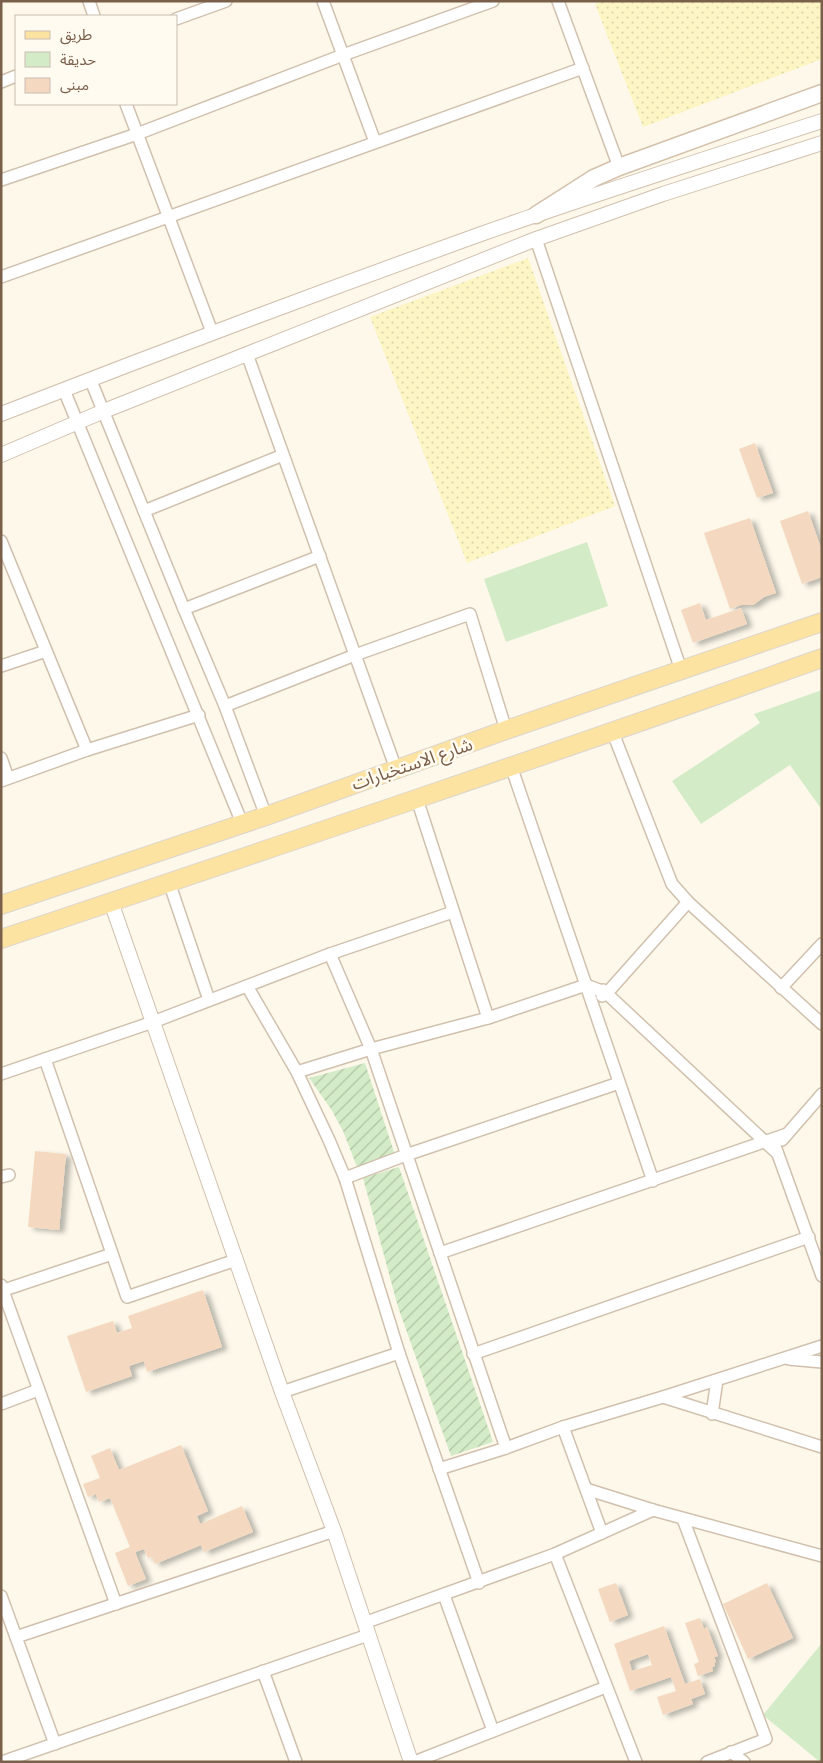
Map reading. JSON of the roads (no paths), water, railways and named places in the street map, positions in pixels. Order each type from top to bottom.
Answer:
[{"type":"main road","points":[[536,216],[594,178],[619,167],[822,93]]},
{"type":"main road","name":"شارع الاستخبارات","points":[[1,905],[266,816],[506,730],[822,622]]},
{"type":"main road","name":"شارع الاستخبارات","points":[[1,939],[613,733],[822,658]]},
{"type":"street","points":[[89,1],[94,15]]},
{"type":"street","points":[[178,18],[226,1]]},
{"type":"street","points":[[323,1],[375,142]]},
{"type":"street","points":[[1,180],[137,134],[493,1]]},
{"type":"street","points":[[558,1],[619,167]]},
{"type":"street","points":[[1,277],[583,68]]},
{"type":"street","points":[[1,82],[15,76]]},
{"type":"street","points":[[126,105],[212,332]]},
{"type":"street","points":[[1,414],[212,332],[536,216],[822,121]]},
{"type":"street","points":[[1,455],[104,411],[536,239],[662,194],[822,143]]},
{"type":"street","points":[[536,239],[681,670]]},
{"type":"street","points":[[247,354],[396,769]]},
{"type":"street","points":[[90,381],[225,706],[266,816]]},
{"type":"street","points":[[64,390],[242,823]]},
{"type":"street","points":[[144,511],[283,455]]},
{"type":"street","points":[[1,542],[87,750]]},
{"type":"street","points":[[184,609],[320,556]]},
{"type":"street","points":[[225,706],[355,655],[470,614],[506,730]]},
{"type":"street","points":[[1,666],[46,651]]},
{"type":"street","points":[[1,758],[5,779],[87,750],[199,715]]},
{"type":"street","points":[[613,733],[672,884],[688,902],[822,1024]]},
{"type":"street","points":[[511,766],[653,1181]]},
{"type":"street","points":[[417,799],[488,1018]]},
{"type":"street","points":[[170,882],[209,1000]]},
{"type":"street","points":[[111,902],[282,1392],[334,1531],[412,1762],[606,1687]]},
{"type":"street","points":[[591,1000],[607,994],[688,902]]},
{"type":"street","points":[[1,1074],[153,1022],[330,954],[453,912]]},
{"type":"street","points":[[781,988],[822,944]]},
{"type":"street","points":[[330,954],[370,1049],[506,1448]]},
{"type":"street","points":[[581,970],[773,1145],[822,1276]]},
{"type":"street","points":[[297,1072],[370,1049],[488,1018],[586,985],[607,994]]},
{"type":"street","points":[[247,986],[297,1072],[345,1178],[399,1354],[479,1583]]},
{"type":"street","points":[[44,1059],[127,1297],[236,1260]]},
{"type":"street","points":[[345,1178],[406,1155],[619,1082]]},
{"type":"street","points":[[440,1253],[653,1181],[773,1145],[787,1134],[822,1094]]},
{"type":"street","points":[[473,1354],[808,1237]]},
{"type":"street","points":[[112,1254],[2,1289],[116,1604]]},
{"type":"street","points":[[439,1469],[506,1448],[563,1427],[818,1348],[822,1340]]},
{"type":"street","points":[[282,1392],[399,1354]]},
{"type":"street","points":[[783,1359],[822,1362]]},
{"type":"street","points":[[712,1414],[717,1380]]},
{"type":"street","points":[[1,1404],[38,1390]]},
{"type":"street","points":[[663,1397],[712,1414],[822,1447]]},
{"type":"street","points":[[563,1427],[602,1533]]},
{"type":"street","points":[[586,1489],[653,1510],[822,1556]]},
{"type":"street","points":[[2,1762],[263,1671],[444,1595],[555,1554],[653,1510]]},
{"type":"street","points":[[683,1518],[766,1739],[707,1762]]},
{"type":"street","points":[[16,1637],[334,1531]]},
{"type":"street","points":[[555,1554],[636,1762]]},
{"type":"street","points":[[444,1595],[493,1731]]},
{"type":"street","points":[[1,1596],[54,1744]]},
{"type":"street","points":[[263,1671],[296,1762]]},
{"type":"street","points":[[731,1752],[744,1762]]}]
